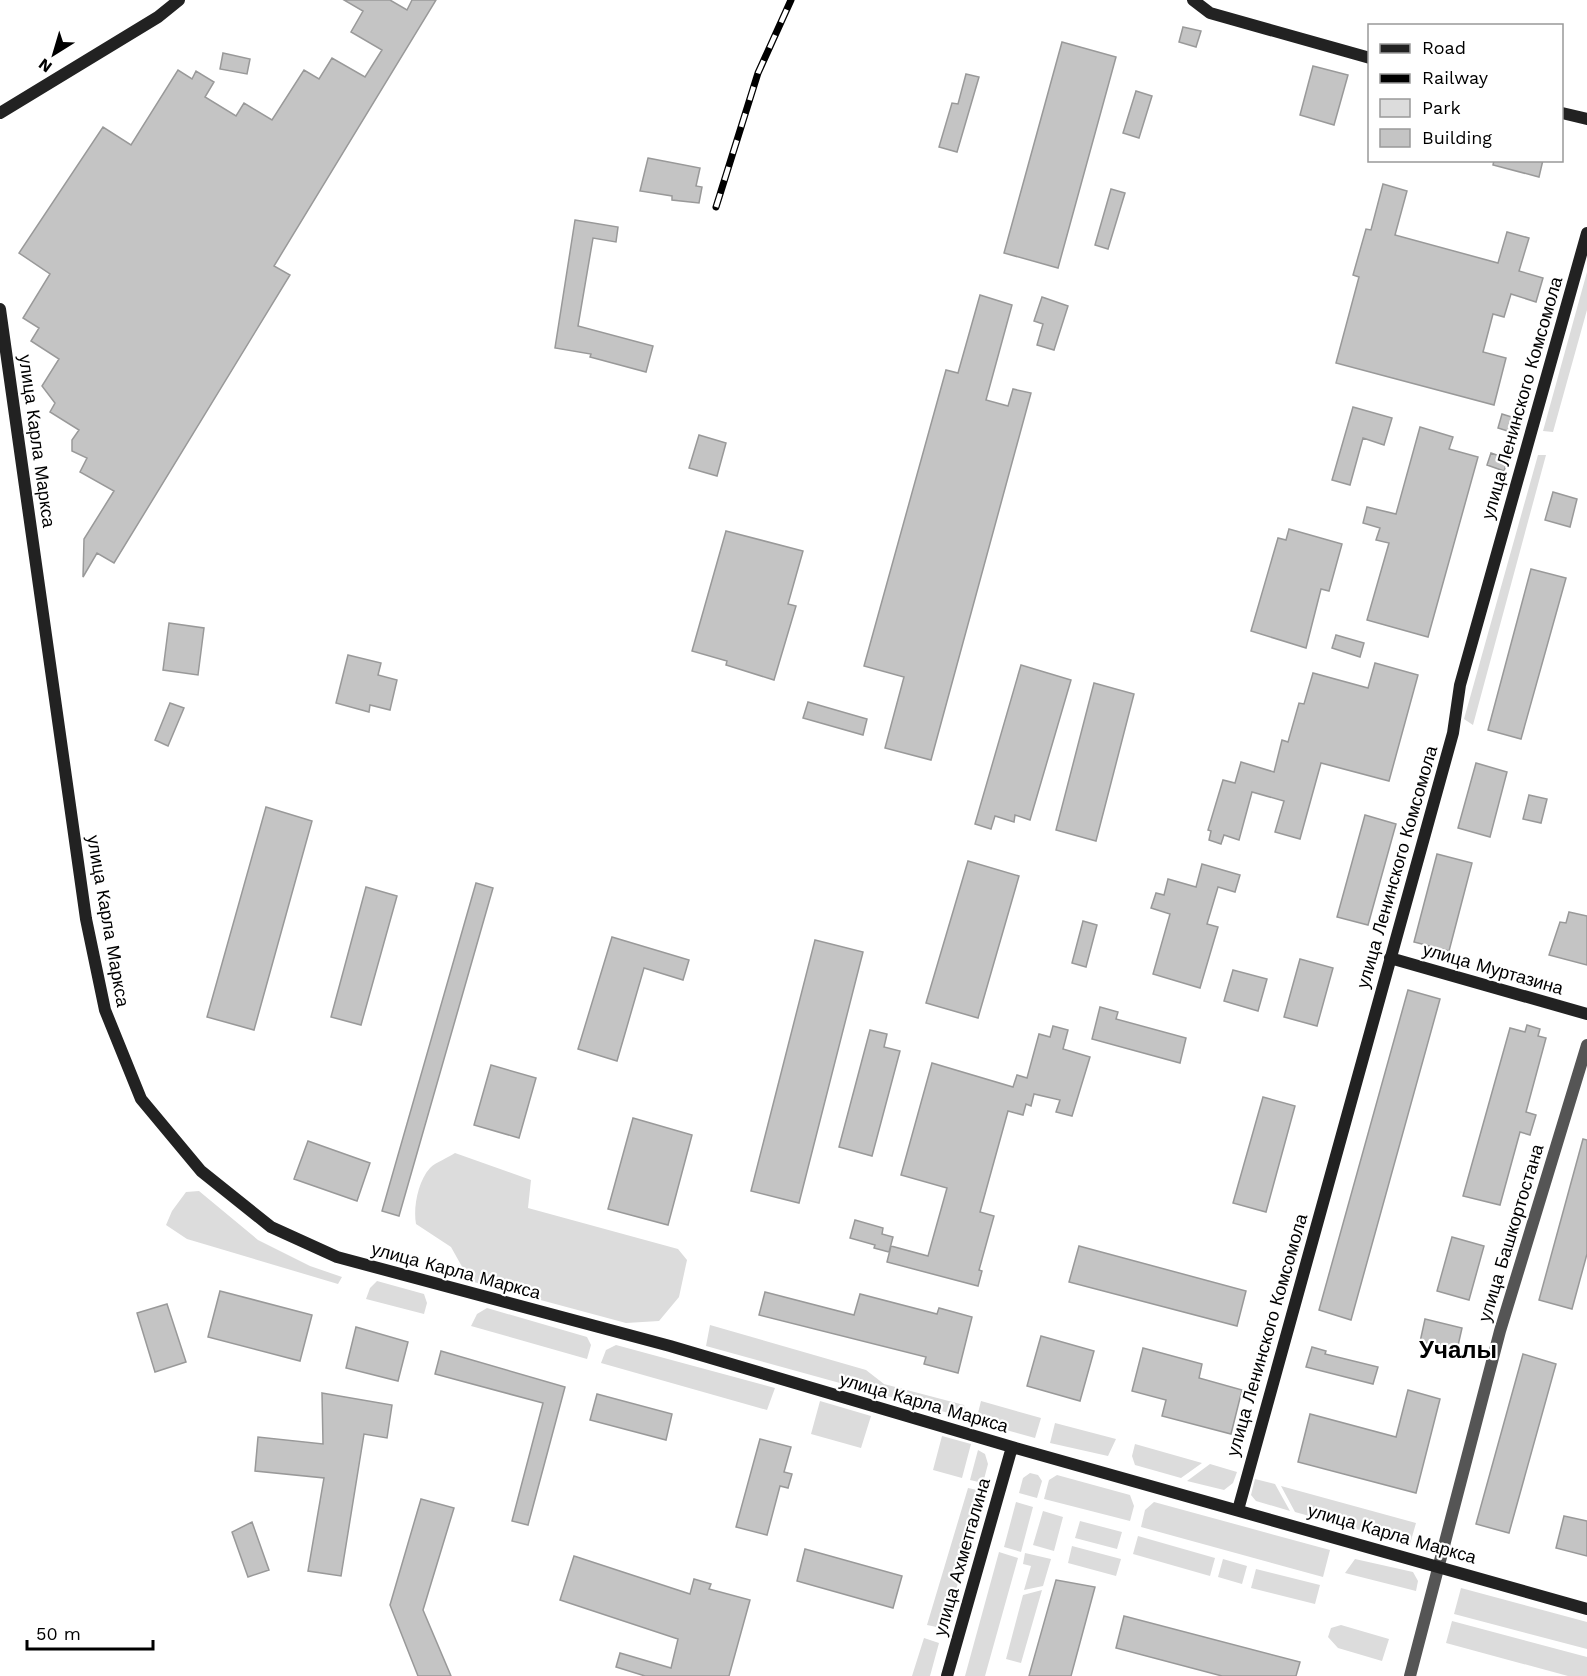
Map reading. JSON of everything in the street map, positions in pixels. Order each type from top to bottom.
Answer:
[{"type":"main road","points":[[0,113],[158,17],[178,0]]},
{"type":"main road","points":[[1193,0],[1210,13],[1368,57]]},
{"type":"main road","points":[[1563,112],[1587,119]]},
{"type":"main road","name":"улица Ленинского Комсомола","points":[[1238,1510],[1453,734],[1460,685],[1587,233]]},
{"type":"main road","name":"улица Карла Маркса","points":[[0,309],[86,920],[105,1010],[141,1099],[201,1171],[271,1227],[337,1257],[670,1347],[1012,1447],[1587,1609]]},
{"type":"main road","name":"улица Муртазина","points":[[1390,958],[1587,1014]]},
{"type":"main road","name":"улица Ахметгалина","points":[[947,1676],[1012,1447]]},
{"type":"street","name":"улица Башкортостана","points":[[1410,1676],[1500,1331],[1587,1045]]},
{"type":"green space","points":[[1587,272],[1587,310],[1553,432],[1543,431]]},
{"type":"green space","points":[[1538,455],[1546,455],[1473,725],[1464,719]]},
{"type":"green space","points":[[455,1153],[531,1180],[528,1208],[678,1249],[687,1260],[679,1297],[659,1321],[626,1323],[470,1281],[451,1247],[416,1224],[417,1195],[422,1180],[430,1168]]},
{"type":"green space","points":[[199,1191],[258,1240],[310,1266],[342,1277],[338,1284],[187,1239],[166,1225],[172,1211],[186,1192]]},
{"type":"green space","points":[[377,1281],[424,1294],[427,1303],[424,1314],[366,1299],[370,1288]]},
{"type":"green space","points":[[487,1308],[587,1337],[591,1345],[587,1359],[471,1326],[477,1314]]},
{"type":"green space","points":[[710,1325],[866,1370],[884,1384],[964,1405],[967,1413],[963,1417],[706,1346]]},
{"type":"green space","points":[[616,1345],[775,1388],[767,1410],[601,1363],[606,1350]]},
{"type":"green space","points":[[820,1401],[871,1416],[861,1448],[811,1434]]},
{"type":"green space","points":[[981,1401],[1041,1418],[1035,1438],[984,1424],[978,1413]]},
{"type":"green space","points":[[1055,1423],[1116,1439],[1108,1456],[1050,1443]]},
{"type":"green space","points":[[942,1436],[971,1444],[962,1478],[933,1470]]},
{"type":"green space","points":[[1135,1444],[1202,1463],[1181,1478],[1135,1465],[1132,1456]]},
{"type":"green space","points":[[978,1450],[985,1454],[988,1464],[983,1483],[970,1480]]},
{"type":"green space","points":[[1210,1464],[1237,1472],[1233,1483],[1224,1490],[1187,1481]]},
{"type":"green space","points":[[1030,1473],[1038,1475],[1042,1481],[1037,1498],[1019,1493],[1023,1478]]},
{"type":"green space","points":[[1057,1475],[1130,1495],[1134,1506],[1130,1521],[1044,1499],[1049,1480]]},
{"type":"green space","points":[[1255,1479],[1275,1484],[1290,1511],[1256,1501],[1251,1495]]},
{"type":"green space","points":[[1281,1486],[1416,1523],[1410,1544],[1295,1512]]},
{"type":"green space","points":[[968,1488],[982,1491],[946,1629],[927,1625]]},
{"type":"green space","points":[[1016,1502],[1033,1507],[1021,1552],[1004,1547]]},
{"type":"green space","points":[[1154,1502],[1330,1550],[1323,1577],[1141,1527],[1145,1510]]},
{"type":"green space","points":[[1043,1511],[1063,1517],[1054,1551],[1033,1545]]},
{"type":"green space","points":[[1080,1521],[1122,1532],[1117,1549],[1075,1538]]},
{"type":"green space","points":[[1138,1536],[1215,1558],[1210,1576],[1133,1554]]},
{"type":"green space","points":[[1072,1546],[1121,1559],[1116,1576],[1068,1563]]},
{"type":"green space","points":[[999,1552],[1018,1558],[985,1676],[965,1676]]},
{"type":"green space","points":[[1025,1553],[1051,1559],[1043,1586],[1024,1590],[1031,1566],[1023,1564]]},
{"type":"green space","points":[[1223,1559],[1247,1566],[1242,1584],[1218,1577]]},
{"type":"green space","points":[[1355,1559],[1413,1572],[1418,1581],[1416,1591],[1345,1573]]},
{"type":"green space","points":[[1256,1569],[1320,1585],[1315,1604],[1251,1588]]},
{"type":"green space","points":[[1461,1588],[1587,1622],[1587,1649],[1454,1614]]},
{"type":"green space","points":[[1042,1590],[1021,1663],[1006,1659],[1023,1595]]},
{"type":"green space","points":[[1452,1621],[1587,1657],[1587,1676],[1568,1676],[1446,1643]]},
{"type":"green space","points":[[1341,1625],[1389,1639],[1382,1661],[1338,1648],[1328,1637],[1331,1628]]},
{"type":"green space","points":[[924,1638],[939,1643],[930,1676],[912,1676]]},
{"type":"building","points":[[344,0],[390,0],[407,10],[412,0],[436,0],[274,266],[290,275],[114,563],[97,553],[83,577],[84,539],[114,491],[80,472],[87,458],[72,451],[72,440],[79,430],[50,412],[55,403],[42,386],[59,359],[31,341],[39,328],[23,318],[50,274],[19,253],[103,127],[131,145],[178,70],[192,79],[196,71],[214,82],[205,97],[236,116],[244,103],[272,120],[304,70],[319,79],[332,58],[365,77],[382,50],[351,32],[363,11]]},
{"type":"building","points":[[1183,27],[1201,31],[1196,47],[1179,42]]},
{"type":"building","points":[[1062,42],[1116,57],[1058,268],[1004,253]]},
{"type":"building","points":[[223,53],[250,59],[247,74],[220,69]]},
{"type":"building","points":[[1313,66],[1348,75],[1334,125],[1300,115]]},
{"type":"building","points":[[966,74],[979,77],[957,152],[939,147],[952,103],[958,104]]},
{"type":"building","points":[[1136,91],[1152,96],[1139,138],[1123,133]]},
{"type":"building","points":[[648,158],[700,168],[696,186],[702,187],[699,203],[672,200],[672,196],[640,191]]},
{"type":"building","points":[[1494,162],[1543,162],[1539,177],[1493,165]]},
{"type":"building","points":[[1383,184],[1407,191],[1395,235],[1498,263],[1507,232],[1529,238],[1519,271],[1543,278],[1536,302],[1511,294],[1504,317],[1493,314],[1483,352],[1506,358],[1494,405],[1336,363],[1359,277],[1353,275],[1366,229],[1371,230]]},
{"type":"building","points":[[1111,189],[1125,193],[1108,249],[1095,245]]},
{"type":"building","points":[[575,220],[618,227],[616,242],[593,238],[578,326],[653,346],[646,372],[590,357],[591,354],[555,348]]},
{"type":"building","points":[[980,295],[1012,305],[986,400],[1008,406],[1013,389],[1031,393],[931,760],[885,748],[904,677],[864,666],[946,370],[958,373]]},
{"type":"building","points":[[1042,297],[1068,306],[1054,350],[1037,345],[1043,324],[1034,321]]},
{"type":"building","points":[[1353,407],[1392,418],[1384,445],[1363,438],[1350,485],[1332,480]]},
{"type":"building","points":[[1502,414],[1518,419],[1514,433],[1498,428]]},
{"type":"building","points":[[1420,427],[1453,437],[1449,449],[1478,457],[1428,637],[1367,620],[1389,543],[1376,540],[1380,528],[1363,523],[1367,507],[1396,514]]},
{"type":"building","points":[[699,435],[726,443],[717,476],[689,468]]},
{"type":"building","points":[[1491,453],[1508,459],[1504,471],[1487,465]]},
{"type":"building","points":[[1553,492],[1577,499],[1570,527],[1545,520]]},
{"type":"building","points":[[1289,529],[1342,544],[1329,591],[1321,589],[1306,648],[1251,631],[1278,538],[1286,540]]},
{"type":"building","points":[[726,531],[803,551],[788,604],[796,606],[774,680],[726,665],[727,661],[692,651]]},
{"type":"building","points":[[1531,569],[1566,578],[1521,739],[1488,730]]},
{"type":"building","points":[[169,623],[204,628],[198,675],[163,670]]},
{"type":"building","points":[[1336,635],[1364,643],[1360,657],[1332,648]]},
{"type":"building","points":[[348,655],[381,663],[378,675],[397,680],[390,710],[370,705],[369,712],[336,703]]},
{"type":"building","points":[[1375,663],[1418,675],[1389,781],[1321,763],[1300,839],[1275,832],[1284,801],[1252,792],[1239,840],[1224,835],[1221,844],[1209,840],[1211,831],[1208,830],[1223,780],[1235,783],[1241,762],[1274,772],[1282,740],[1288,742],[1299,703],[1304,704],[1313,673],[1368,688]]},
{"type":"building","points":[[1021,665],[1071,680],[1030,820],[1015,815],[1014,822],[995,816],[991,829],[975,824]]},
{"type":"building","points":[[1094,683],[1134,694],[1096,841],[1056,830]]},
{"type":"building","points":[[808,702],[867,719],[863,735],[803,718]]},
{"type":"building","points":[[170,703],[184,708],[168,746],[155,740]]},
{"type":"building","points":[[1476,763],[1507,772],[1490,837],[1458,828]]},
{"type":"building","points":[[1529,795],[1547,799],[1541,823],[1523,819]]},
{"type":"building","points":[[266,807],[312,821],[254,1030],[207,1017]]},
{"type":"building","points":[[1365,815],[1396,824],[1368,925],[1337,917]]},
{"type":"building","points":[[1437,854],[1472,863],[1449,951],[1414,942]]},
{"type":"building","points":[[968,861],[1019,876],[978,1018],[926,1003]]},
{"type":"building","points":[[1202,864],[1240,875],[1235,892],[1218,887],[1207,924],[1218,927],[1200,988],[1153,974],[1170,914],[1151,908],[1156,893],[1164,895],[1168,879],[1196,887]]},
{"type":"building","points":[[476,883],[493,888],[399,1216],[382,1211]]},
{"type":"building","points":[[366,887],[397,896],[361,1025],[331,1017]]},
{"type":"building","points":[[1569,912],[1587,916],[1587,965],[1549,955],[1560,922],[1566,923]]},
{"type":"building","points":[[1083,921],[1097,925],[1086,967],[1072,963]]},
{"type":"building","points":[[612,937],[689,960],[683,980],[644,968],[617,1061],[578,1049]]},
{"type":"building","points":[[815,940],[863,952],[799,1203],[751,1191]]},
{"type":"building","points":[[1300,959],[1333,968],[1317,1026],[1284,1017]]},
{"type":"building","points":[[1233,970],[1267,979],[1258,1011],[1224,1001]]},
{"type":"building","points":[[1408,990],[1440,999],[1351,1320],[1319,1310]]},
{"type":"building","points":[[1100,1007],[1118,1012],[1116,1019],[1186,1038],[1180,1063],[1092,1039]]},
{"type":"building","points":[[1527,1025],[1540,1029],[1538,1036],[1546,1038],[1526,1112],[1536,1115],[1530,1135],[1520,1132],[1500,1205],[1463,1196],[1510,1028],[1525,1032]]},
{"type":"building","points":[[1053,1026],[1068,1030],[1063,1049],[1090,1057],[1072,1116],[1056,1112],[1060,1100],[1034,1094],[1031,1106],[1026,1104],[1023,1115],[1008,1111],[980,1212],[994,1216],[979,1270],[982,1271],[978,1286],[887,1262],[891,1246],[928,1256],[947,1188],[901,1175],[932,1063],[1013,1087],[1017,1075],[1027,1078],[1039,1034],[1050,1037]]},
{"type":"building","points":[[870,1030],[887,1034],[884,1047],[900,1051],[872,1156],[839,1147]]},
{"type":"building","points":[[491,1065],[536,1078],[519,1138],[474,1125]]},
{"type":"building","points":[[1263,1097],[1295,1106],[1266,1212],[1233,1203]]},
{"type":"building","points":[[633,1118],[692,1135],[668,1225],[608,1209]]},
{"type":"building","points":[[1583,1139],[1587,1140],[1587,1254],[1572,1309],[1539,1300]]},
{"type":"building","points":[[308,1141],[370,1163],[357,1201],[294,1179]]},
{"type":"building","points":[[855,1220],[883,1228],[882,1234],[893,1237],[889,1252],[874,1248],[875,1245],[850,1238]]},
{"type":"building","points":[[1452,1237],[1484,1246],[1469,1300],[1437,1291]]},
{"type":"building","points":[[1079,1246],[1246,1291],[1237,1326],[1069,1282]]},
{"type":"building","points":[[220,1291],[312,1315],[300,1361],[208,1337]]},
{"type":"building","points":[[765,1292],[854,1315],[860,1294],[937,1314],[939,1308],[972,1317],[958,1373],[924,1364],[926,1357],[759,1315]]},
{"type":"building","points":[[167,1304],[186,1362],[155,1372],[137,1313]]},
{"type":"building","points":[[1425,1319],[1462,1328],[1457,1350],[1420,1342]]},
{"type":"building","points":[[356,1327],[408,1342],[398,1381],[346,1368]]},
{"type":"building","points":[[1041,1336],[1094,1351],[1080,1401],[1027,1386]]},
{"type":"building","points":[[1312,1347],[1326,1351],[1325,1354],[1378,1367],[1373,1384],[1306,1367]]},
{"type":"building","points":[[1143,1348],[1202,1364],[1199,1378],[1242,1390],[1231,1434],[1162,1416],[1166,1400],[1132,1391]]},
{"type":"building","points":[[441,1351],[565,1387],[528,1525],[512,1521],[543,1403],[435,1374]]},
{"type":"building","points":[[1523,1354],[1556,1364],[1509,1533],[1476,1524]]},
{"type":"building","points":[[1408,1390],[1440,1399],[1416,1493],[1298,1462],[1310,1414],[1396,1437]]},
{"type":"building","points":[[322,1393],[392,1405],[387,1438],[364,1434],[341,1576],[308,1571],[324,1478],[255,1471],[258,1437],[323,1444]]},
{"type":"building","points":[[597,1394],[672,1414],[666,1440],[590,1420]]},
{"type":"building","points":[[760,1439],[791,1447],[784,1472],[792,1474],[788,1488],[780,1486],[767,1535],[736,1527]]},
{"type":"building","points":[[421,1499],[454,1508],[423,1610],[451,1676],[418,1676],[390,1605]]},
{"type":"building","points":[[1564,1516],[1587,1521],[1587,1556],[1556,1548]]},
{"type":"building","points":[[252,1522],[269,1570],[248,1577],[232,1532]]},
{"type":"building","points":[[805,1549],[902,1576],[893,1608],[797,1581]]},
{"type":"building","points":[[574,1556],[690,1594],[694,1579],[711,1584],[709,1589],[750,1600],[729,1676],[645,1676],[616,1667],[620,1653],[671,1668],[678,1639],[560,1600]]},
{"type":"building","points":[[1056,1580],[1095,1587],[1071,1676],[1029,1676]]},
{"type":"building","points":[[1124,1616],[1300,1662],[1296,1676],[1222,1676],[1116,1648]]},
{"type":"railway","points":[[716,207],[758,73],[791,0]]},
{"type":"district","name":"Учалы","points":[[1458,1350]]}]
